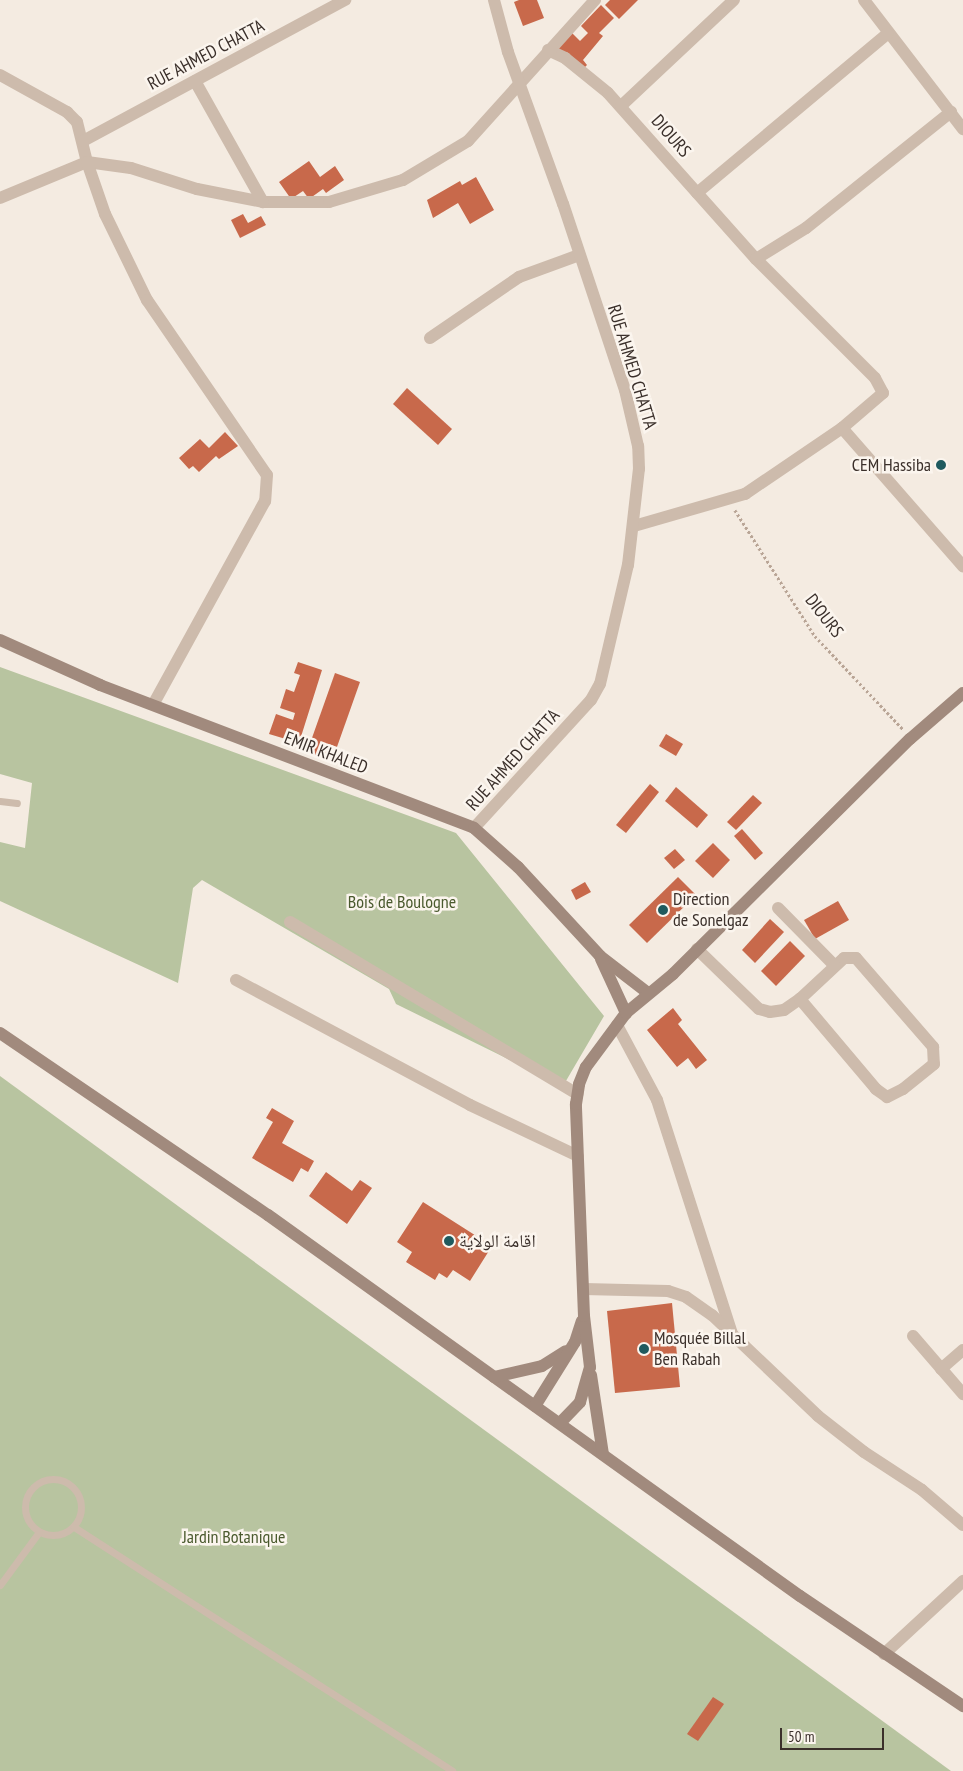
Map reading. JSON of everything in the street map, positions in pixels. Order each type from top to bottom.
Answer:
[{"type":"street","name":"RUE AHMED CHATTA","points":[[83,141],[345,0]]},
{"type":"street","name":"RUE AHMED CHATTA","points":[[474,828],[591,700],[600,684],[634,526],[638,446],[625,390],[519,85],[494,0]]},
{"type":"street","points":[[0,198],[87,162],[131,168],[197,189],[263,202],[329,202],[402,180],[468,140],[595,0]]},
{"type":"street","points":[[621,106],[734,0]]},
{"type":"street","points":[[864,0],[887,34],[963,128]]},
{"type":"street","points":[[697,193],[887,34]]},
{"type":"street","name":"DIOURS","points":[[548,50],[588,76],[621,106],[756,259],[875,378],[883,389],[878,398],[842,428],[745,494],[731,500],[634,526]]},
{"type":"street","points":[[0,75],[67,112],[77,122],[87,162],[105,214],[147,300],[267,475],[265,501],[154,704]]},
{"type":"street","points":[[195,82],[263,202]]},
{"type":"street","points":[[756,259],[806,228],[951,112]]},
{"type":"street","points":[[430,338],[519,277],[579,255]]},
{"type":"street","points":[[842,428],[963,566]]},
{"type":"street","name":"EMIR KHALED","points":[[0,640],[100,685],[154,704],[248,743],[474,828],[518,867],[600,956]]},
{"type":"street","points":[[603,1454],[584,1316],[577,1094],[586,1067],[626,1013],[697,949],[910,739],[963,692]]},
{"type":"street","points":[[778,908],[835,966]]},
{"type":"street","points":[[290,922],[577,1094]]},
{"type":"street","points":[[697,949],[759,1009],[770,1012],[784,1010],[800,999],[844,958],[856,958],[933,1047],[934,1064],[903,1089],[887,1097],[876,1089],[800,999]]},
{"type":"street","points":[[600,956],[648,994]]},
{"type":"street","points":[[600,956],[626,1013]]},
{"type":"street","points":[[236,980],[470,1105],[578,1156]]},
{"type":"street","points":[[617,1025],[644,1071],[657,1100],[732,1334]]},
{"type":"street","points":[[0,1033],[268,1215],[494,1378],[884,1654],[963,1706]]},
{"type":"street","points":[[584,1289],[668,1291],[686,1298],[732,1334],[818,1416],[864,1452],[922,1490],[963,1525]]},
{"type":"street","points":[[535,1406],[575,1342],[584,1316]]},
{"type":"street","points":[[913,1336],[963,1394]]},
{"type":"street","points":[[494,1378],[542,1366],[575,1342]]},
{"type":"street","points":[[941,1369],[963,1350]]},
{"type":"street","points":[[560,1423],[580,1402],[590,1367]]},
{"type":"street","points":[[884,1654],[963,1581]]},
{"type":"lane","points":[[0,801],[17,804]]},
{"type":"lane","points":[[44,1480],[63,1480],[77,1492],[82,1510],[74,1527],[58,1536],[39,1532],[27,1518],[25,1509],[30,1491],[44,1480]]},
{"type":"lane","points":[[74,1527],[452,1771]]},
{"type":"lane","points":[[0,1585],[39,1532]]},
{"type":"path","name":"DIOURS","points":[[731,500],[787,595],[816,636],[893,717],[910,739]]},
{"type":"green space","name":"Bois de Boulogne","points":[[0,667],[456,833],[604,1016],[563,1086],[396,1004],[389,989],[202,880],[193,888],[178,983],[0,901],[0,842],[25,848],[32,783],[0,774]]},
{"type":"green space","name":"Jardin Botanique","points":[[0,1076],[951,1771],[0,1771]]},
{"type":"building","points":[[519,0],[537,0],[544,18],[523,26],[514,2]]},
{"type":"building","points":[[610,0],[638,0],[619,19],[605,5]]},
{"type":"building","points":[[601,5],[614,18],[599,33],[603,36],[583,60],[587,65],[578,74],[552,53],[572,33],[580,41],[588,33],[581,26]]},
{"type":"building","points":[[309,161],[320,177],[335,166],[344,180],[326,193],[323,189],[309,199],[303,191],[291,199],[279,182]]},
{"type":"building","points":[[476,177],[494,210],[470,224],[458,203],[433,218],[427,200],[460,181],[462,185]]},
{"type":"building","points":[[243,214],[248,223],[261,216],[266,225],[240,238],[231,220]]},
{"type":"building","points":[[407,388],[452,429],[438,445],[393,404]]},
{"type":"building","points":[[225,432],[238,446],[219,459],[216,456],[199,472],[193,466],[189,469],[179,458],[200,439],[209,448]]},
{"type":"building","points":[[298,662],[322,670],[299,743],[269,734],[276,714],[293,720],[295,713],[280,708],[286,689],[294,692],[300,675],[294,673]]},
{"type":"building","points":[[335,673],[360,682],[332,761],[307,752]]},
{"type":"building","points":[[666,734],[683,744],[676,756],[659,746]]},
{"type":"building","points":[[650,784],[659,792],[626,833],[616,825]]},
{"type":"building","points":[[676,787],[708,815],[697,828],[665,801]]},
{"type":"building","points":[[753,795],[762,803],[736,830],[727,822]]},
{"type":"building","points":[[742,829],[763,853],[755,860],[734,836]]},
{"type":"building","points":[[713,843],[730,860],[713,878],[695,861]]},
{"type":"building","points":[[675,849],[685,860],[674,869],[664,858]]},
{"type":"building","name":"Direction de Sonelgaz","points":[[678,877],[696,895],[647,943],[629,925]]},
{"type":"building","points":[[585,882],[591,892],[576,900],[571,890]]},
{"type":"building","points":[[838,901],[849,920],[815,939],[804,920]]},
{"type":"building","points":[[770,919],[784,932],[755,963],[742,950]]},
{"type":"building","points":[[790,941],[805,956],[776,986],[761,971]]},
{"type":"building","points":[[673,1008],[682,1020],[678,1024],[707,1060],[696,1069],[688,1058],[677,1067],[647,1030]]},
{"type":"building","points":[[272,1108],[294,1121],[282,1143],[314,1161],[308,1172],[301,1168],[293,1182],[252,1158],[273,1122],[266,1118]]},
{"type":"building","points":[[326,1172],[352,1191],[360,1180],[372,1188],[347,1224],[309,1196]]},
{"type":"building","points":[[423,1202],[492,1246],[470,1281],[453,1270],[447,1278],[439,1273],[435,1280],[406,1262],[412,1252],[397,1242]]},
{"type":"building","name":"Mosquée Billal Ben Rabah","points":[[672,1303],[680,1387],[615,1393],[607,1311]]},
{"type":"building","points":[[713,1697],[724,1704],[698,1741],[687,1734]]},
{"type":"place","name":"CEM Hassiba","points":[[941,465]]},
{"type":"place","name":"Direction de Sonelgaz","points":[[663,910]]},
{"type":"place","name":"اقامة الولاية","points":[[449,1241]]},
{"type":"place","name":"Mosquée Billal Ben Rabah","points":[[644,1349]]}]
